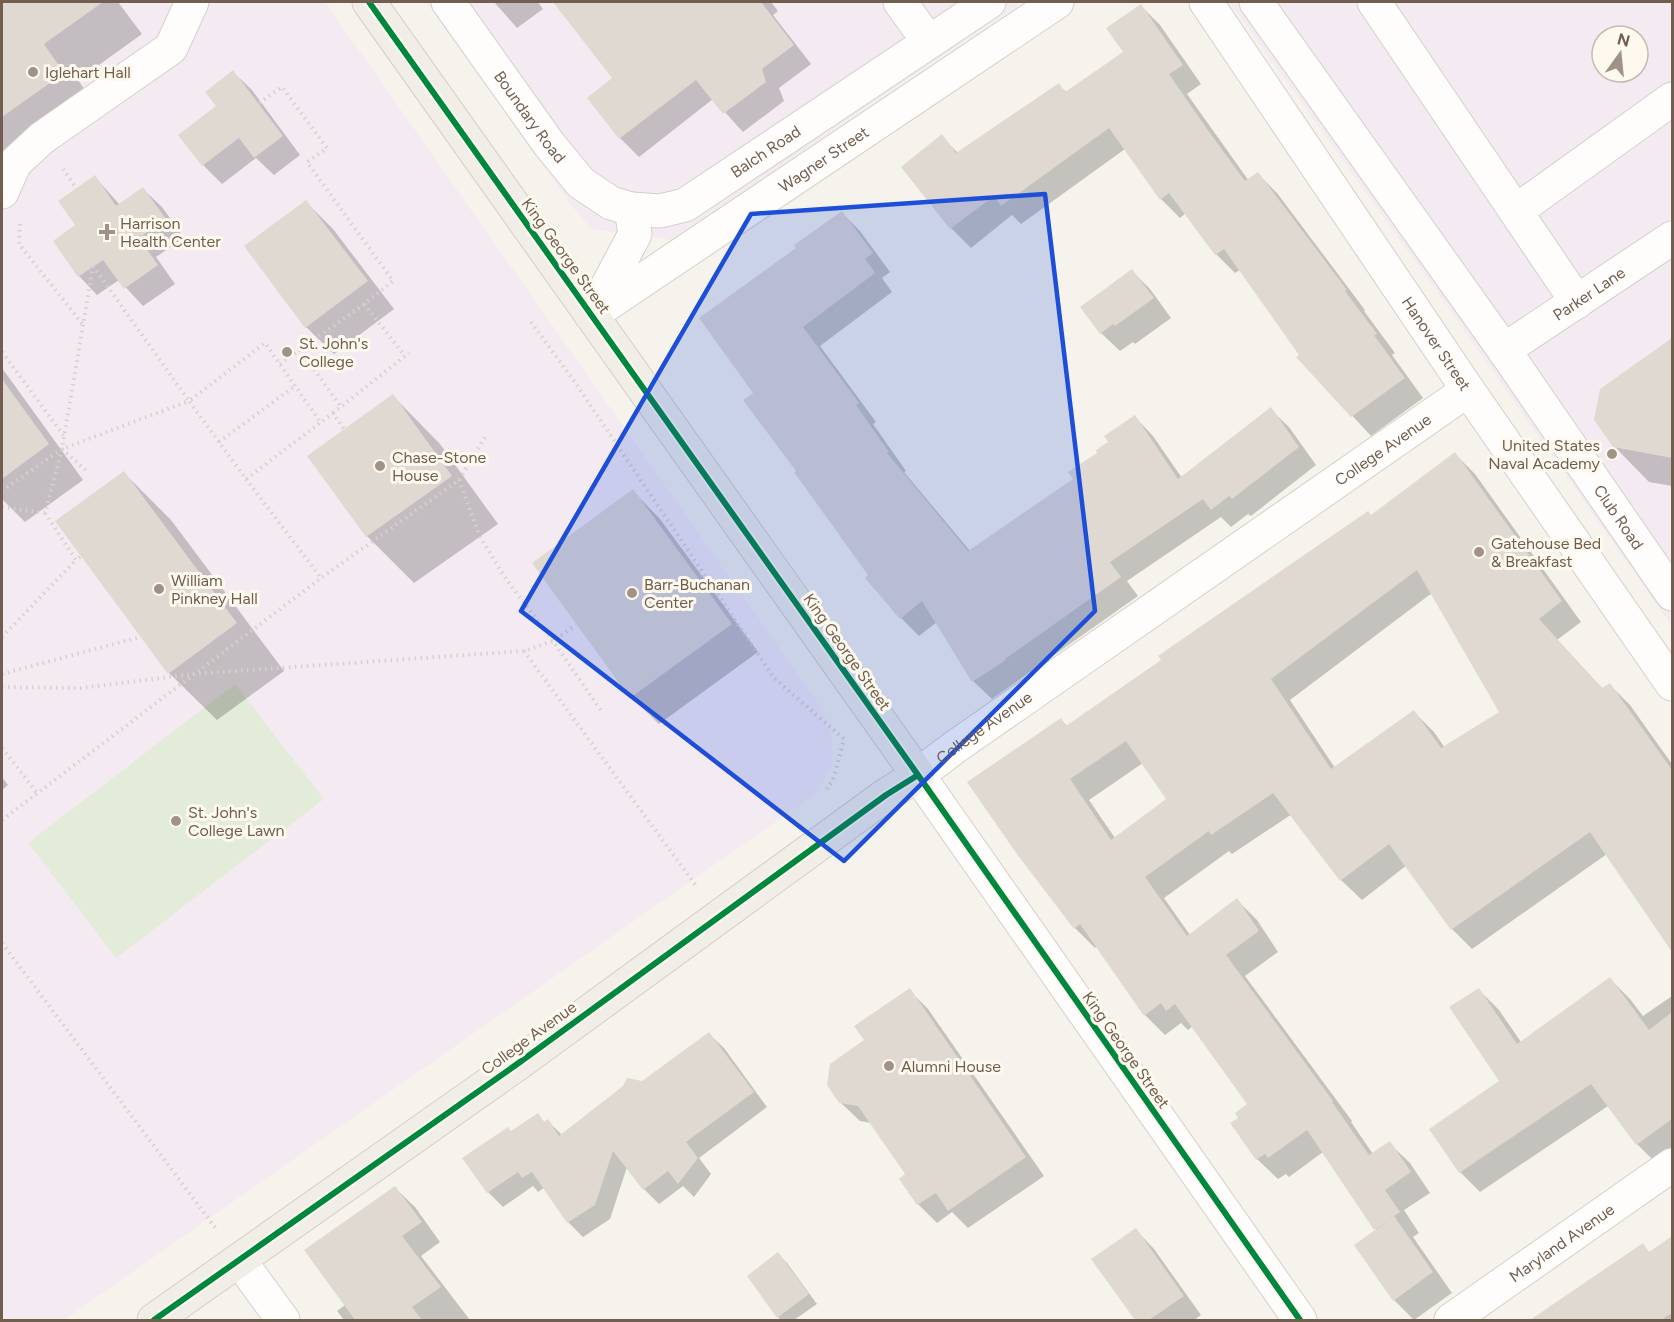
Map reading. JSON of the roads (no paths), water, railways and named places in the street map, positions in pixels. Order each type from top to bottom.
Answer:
[{"type":"main road","name":"King George Street","points":[[369,2],[918,775]]},
{"type":"main road","name":"College Avenue","points":[[154,1320],[520,1062],[886,795],[918,775]]},
{"type":"street","points":[[11,203],[15,163],[42,138],[171,48],[192,2]]},
{"type":"street","name":"Boundary Road","points":[[448,2],[549,144],[581,183],[611,203],[631,209]]},
{"type":"street","points":[[900,2],[929,42]]},
{"type":"street","name":"Balch Road","points":[[631,209],[660,211],[685,205],[989,2]]},
{"type":"street","name":"Wagner Street","points":[[591,315],[1057,2]]},
{"type":"street","name":"Hanover Street","points":[[1206,2],[1468,390],[1672,684]]},
{"type":"street","name":"Club Road","points":[[1256,2],[1504,350],[1672,594]]},
{"type":"street","points":[[1374,2],[1577,302]]},
{"type":"street","points":[[1516,211],[1672,99]]},
{"type":"street","points":[[591,315],[635,234],[631,209]]},
{"type":"street","name":"Parker Lane","points":[[1504,350],[1672,238]]},
{"type":"street","name":"College Avenue","points":[[918,775],[964,740],[1468,390]]},
{"type":"street","name":"King George Street","points":[[918,775],[1300,1320]]},
{"type":"street","name":"Maryland Avenue","points":[[1451,1320],[1672,1165]]},
{"type":"street","points":[[240,1261],[283,1320]]},
{"type":"place","name":"Iglehart Hall","points":[[33,72]]},
{"type":"place","name":"Harrison Health Center","points":[[107,232]]},
{"type":"place","name":"St. John's College","points":[[287,352]]},
{"type":"place","name":"United States Naval Academy","points":[[1612,454]]},
{"type":"place","name":"Chase-Stone House","points":[[380,466]]},
{"type":"place","name":"Gatehouse Bed & Breakfast","points":[[1479,552]]},
{"type":"place","name":"William Pinkney Hall","points":[[159,589]]},
{"type":"place","name":"Barr-Buchanan Center","points":[[632,593]]},
{"type":"place","name":"St. John's College Lawn","points":[[176,821]]},
{"type":"place","name":"Alumni House","points":[[889,1066]]}]
